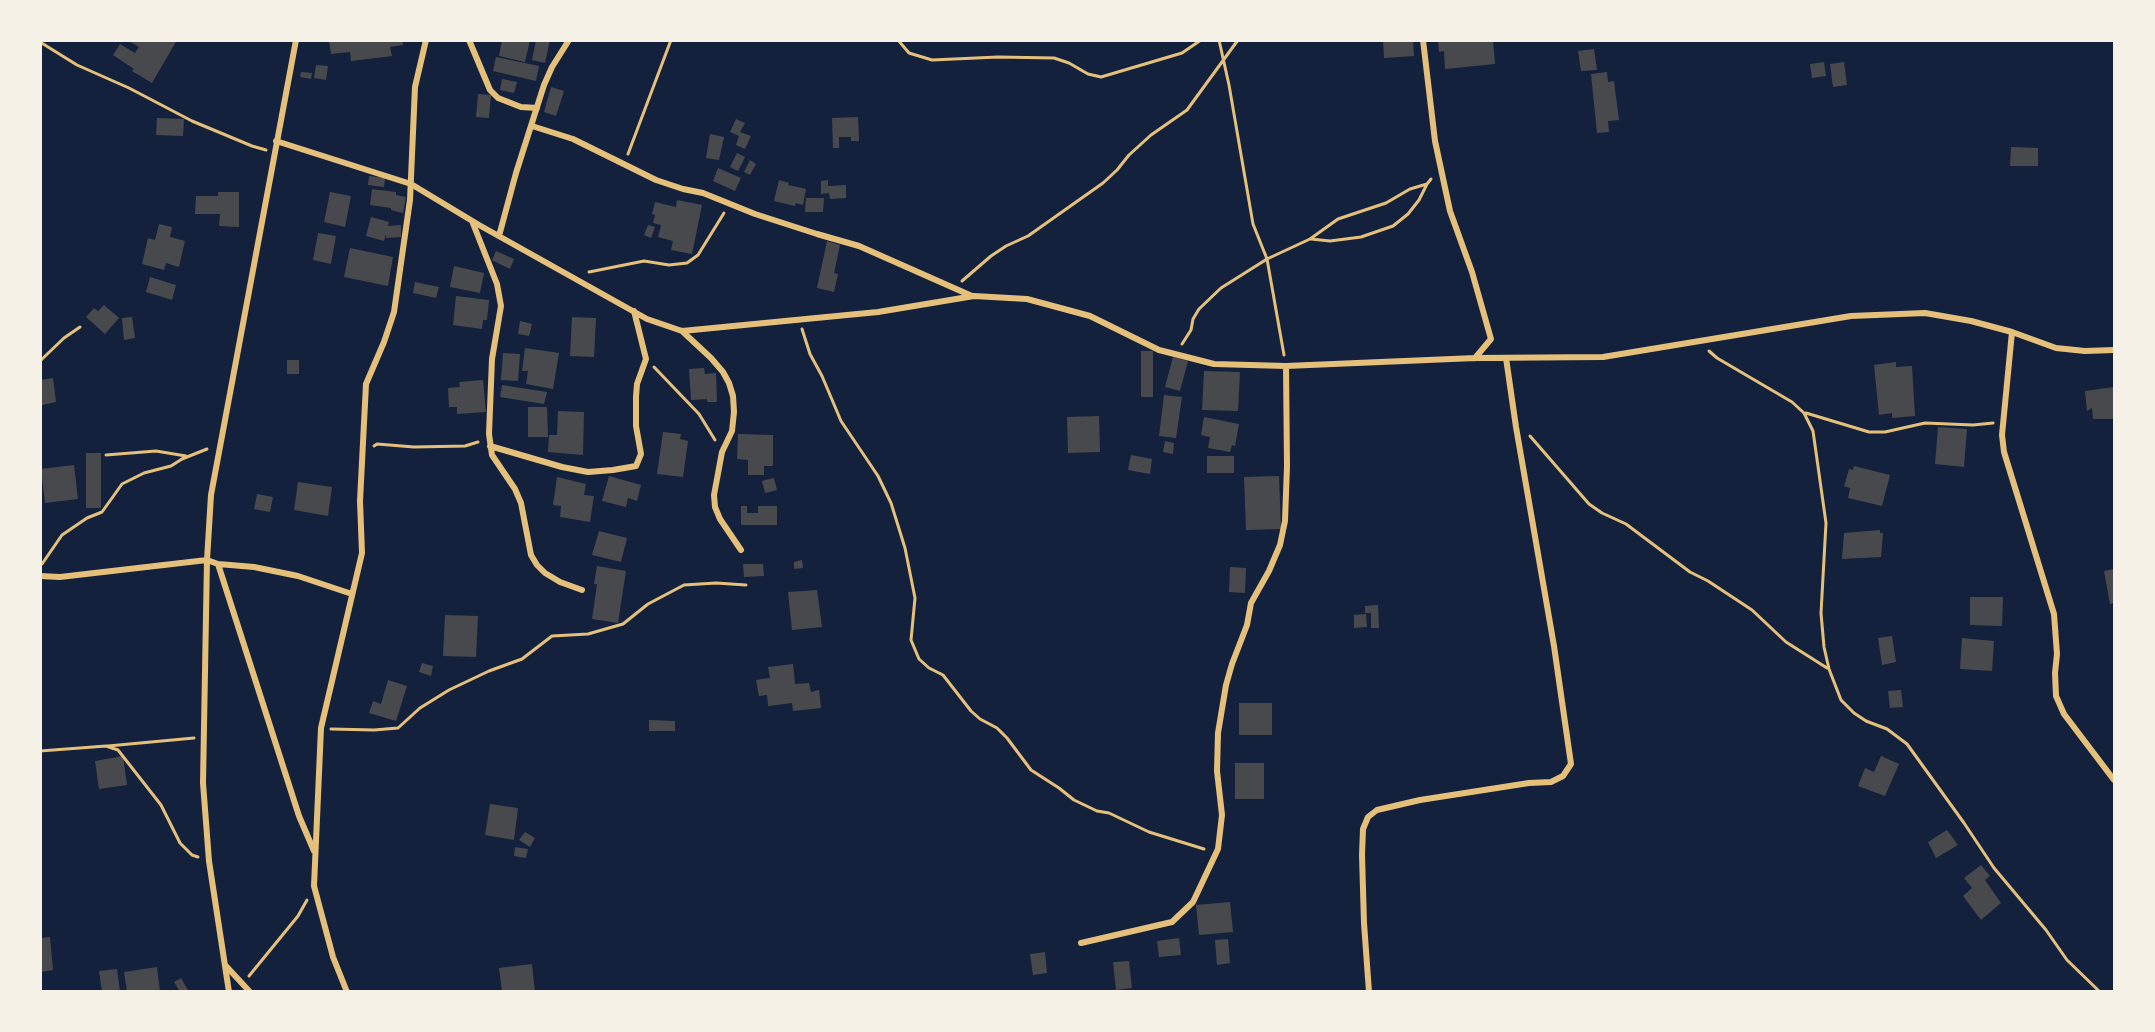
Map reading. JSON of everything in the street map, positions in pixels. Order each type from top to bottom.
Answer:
[{"type":"street","points":[[229,992],[209,861],[203,783],[207,560],[211,495],[223,442],[296,40]]},
{"type":"street","points":[[347,992],[333,957],[314,886],[321,728],[362,553],[360,501],[366,384],[394,312],[406,237],[416,87],[426,40]]},
{"type":"street","points":[[469,40],[490,90],[498,98],[520,107],[537,108]]},
{"type":"street","points":[[499,236],[516,173],[548,76],[569,40]]},
{"type":"street","points":[[1423,40],[1435,141],[1450,211],[1472,272],[1491,339],[1475,358]]},
{"type":"street","points":[[532,126],[573,139],[656,180],[703,193],[817,234],[859,246],[974,296]]},
{"type":"street","points":[[276,141],[411,184],[472,221],[634,311],[682,331],[711,358],[729,383],[733,396],[732,431],[722,453],[714,495],[715,507],[720,519],[741,550]]},
{"type":"street","points":[[472,221],[497,284],[501,306],[492,359],[489,446],[492,455],[521,502],[531,555],[537,565],[560,582],[582,590]]},
{"type":"street","points":[[682,331],[878,312],[974,296],[1027,298],[1090,316],[1146,344],[1173,354],[1214,364],[1286,366],[1475,358],[1603,357],[1851,316],[1925,313],[1971,321],[2012,332],[2056,348],[2085,351],[2115,350]]},
{"type":"street","points":[[489,446],[588,472],[636,466],[640,453],[635,418],[637,384],[646,359],[634,311]]},
{"type":"street","points":[[2012,332],[2002,435],[2004,452],[2054,614],[2057,654],[2056,696],[2064,714],[2115,780]]},
{"type":"street","points":[[1370,992],[1364,923],[1362,855],[1363,829],[1368,817],[1377,810],[1420,800],[1529,783],[1551,782],[1563,776],[1571,764],[1554,646],[1515,424],[1506,358]]},
{"type":"street","points":[[1081,943],[1172,922],[1193,902],[1206,879],[1218,849],[1222,815],[1217,771],[1218,733],[1226,685],[1247,626],[1251,603],[1276,554],[1285,521],[1286,366]]},
{"type":"street","points":[[40,576],[60,577],[207,560],[218,564],[298,576],[352,594]]},
{"type":"street","points":[[218,564],[299,816],[315,855]]},
{"type":"street","points":[[226,966],[249,992]]},
{"type":"path","points":[[624,164],[639,130],[647,100],[671,40]]},
{"type":"path","points":[[898,40],[909,53],[932,60],[998,57],[1054,58],[1069,63],[1088,74],[1101,76],[1182,53],[1201,40]]},
{"type":"path","points":[[1219,40],[1253,224],[1267,259],[1286,366]]},
{"type":"path","points":[[956,289],[963,279],[992,256],[1028,236],[1103,183],[1143,142],[1187,110],[1238,40]]},
{"type":"path","points":[[40,42],[77,65],[129,88],[192,121],[252,146],[274,152]]},
{"type":"path","points":[[1310,239],[1330,241],[1361,237],[1393,226],[1408,214],[1419,200],[1426,184],[1441,168]]},
{"type":"path","points":[[1173,354],[1187,337],[1199,309],[1221,288],[1267,259],[1310,239],[1338,219],[1386,203],[1410,189],[1426,184]]},
{"type":"path","points":[[572,276],[644,261],[669,265],[687,263],[698,255],[729,204]]},
{"type":"path","points":[[799,320],[810,354],[841,422],[878,476],[891,503],[905,548],[915,598],[911,640],[919,659],[928,668],[943,675],[980,719],[997,728],[1031,770],[1046,778],[1074,800],[1097,811],[1109,813],[1126,822],[1196,848],[1218,849]]},
{"type":"path","points":[[40,361],[64,338],[80,327]]},
{"type":"path","points":[[1698,342],[1717,358],[1774,390],[1804,413],[1869,432],[1885,432],[1925,423],[1985,425],[2005,420]]},
{"type":"path","points":[[646,359],[699,414],[722,453]]},
{"type":"path","points":[[1804,413],[1813,432],[1825,510],[1826,537],[1821,613],[1829,669],[1841,700],[1854,713],[1866,721],[1887,729],[1907,744],[1994,868],[2046,930],[2067,960],[2100,992]]},
{"type":"path","points":[[1515,424],[1535,440],[1589,504],[1626,524],[1690,572],[1752,610],[1786,642],[1829,669]]},
{"type":"path","points":[[362,453],[377,444],[414,447],[465,446],[489,434]]},
{"type":"path","points":[[40,567],[62,535],[87,518],[102,512],[122,484],[144,473],[171,466],[188,456],[223,442]]},
{"type":"path","points":[[106,455],[156,451],[188,456]]},
{"type":"path","points":[[321,728],[374,730],[398,728],[430,702],[489,671],[522,659],[552,636],[588,634],[623,624],[648,604],[684,585],[716,583],[746,585]]},
{"type":"path","points":[[40,751],[204,736]]},
{"type":"path","points":[[106,746],[118,750],[148,786],[161,805],[180,843],[192,855],[209,861]]},
{"type":"path","points":[[242,984],[298,916],[314,886]]},
{"type":"building","points":[[127,40],[177,40],[152,83],[132,71],[134,69],[113,55],[120,44],[135,53],[139,47]]},
{"type":"building","points":[[329,40],[402,40],[403,45],[390,47],[392,56],[351,61],[350,52],[331,54]]},
{"type":"building","points":[[502,40],[530,40],[525,62],[499,56]]},
{"type":"building","points":[[536,40],[550,40],[545,63],[532,60]]},
{"type":"building","points":[[1383,40],[1413,40],[1414,56],[1384,58]]},
{"type":"building","points":[[1438,40],[1493,40],[1495,64],[1445,69],[1444,51],[1439,52]]},
{"type":"building","points":[[1594,49],[1597,70],[1581,71],[1578,51]]},
{"type":"building","points":[[496,57],[539,66],[536,81],[493,71]]},
{"type":"building","points":[[1824,62],[1826,76],[1812,78],[1810,64]]},
{"type":"building","points":[[1844,62],[1847,85],[1833,87],[1830,64]]},
{"type":"building","points":[[316,65],[328,66],[326,80],[314,78]]},
{"type":"building","points":[[301,72],[312,73],[311,79],[300,77]]},
{"type":"building","points":[[1607,72],[1608,82],[1614,81],[1619,120],[1608,121],[1609,132],[1597,133],[1591,74]]},
{"type":"building","points":[[502,79],[517,82],[514,93],[500,90]]},
{"type":"building","points":[[551,87],[564,91],[556,116],[544,112]]},
{"type":"building","points":[[478,94],[491,95],[489,118],[476,117]]},
{"type":"building","points":[[858,117],[859,141],[851,141],[851,137],[839,137],[839,148],[833,148],[832,118]]},
{"type":"building","points":[[157,118],[184,119],[183,136],[156,135]]},
{"type":"building","points":[[736,119],[745,123],[740,132],[751,136],[745,149],[736,145],[739,136],[730,132]]},
{"type":"building","points":[[710,134],[724,137],[719,160],[706,158]]},
{"type":"building","points":[[2011,147],[2038,148],[2038,166],[2010,166]]},
{"type":"building","points":[[737,153],[745,157],[738,171],[730,167]]},
{"type":"building","points":[[750,160],[756,164],[750,175],[744,172]]},
{"type":"building","points":[[718,168],[741,178],[735,191],[713,181]]},
{"type":"building","points":[[369,176],[385,178],[384,187],[368,185]]},
{"type":"building","points":[[779,180],[789,183],[788,185],[806,189],[803,205],[796,203],[795,206],[774,201]]},
{"type":"building","points":[[828,180],[828,186],[846,185],[846,198],[830,199],[829,193],[821,194],[821,181]]},
{"type":"building","points":[[372,189],[396,192],[396,195],[406,197],[403,213],[391,210],[391,208],[370,205]]},
{"type":"building","points":[[218,192],[239,192],[239,227],[219,226],[220,214],[195,214],[196,196],[218,196]]},
{"type":"building","points":[[330,192],[351,196],[345,227],[324,222]]},
{"type":"building","points":[[806,198],[824,198],[823,212],[805,212]]},
{"type":"building","points":[[677,200],[702,205],[692,254],[671,250],[673,241],[658,237],[661,225],[653,223],[655,215],[652,214],[655,202],[676,207]]},
{"type":"building","points":[[371,217],[389,222],[388,226],[401,225],[401,237],[386,238],[386,234],[384,241],[366,236]]},
{"type":"building","points":[[159,224],[172,227],[170,237],[185,241],[179,267],[166,263],[164,270],[142,264],[148,238],[155,240]]},
{"type":"building","points":[[648,225],[655,227],[651,238],[644,235]]},
{"type":"building","points":[[318,233],[336,236],[331,264],[313,260]]},
{"type":"building","points":[[827,241],[840,245],[834,273],[838,274],[834,292],[817,288]]},
{"type":"building","points":[[350,248],[393,257],[388,286],[344,277]]},
{"type":"building","points":[[496,251],[514,259],[510,269],[492,260]]},
{"type":"building","points":[[454,266],[484,273],[480,293],[450,287]]},
{"type":"building","points":[[150,277],[176,285],[172,300],[146,292]]},
{"type":"building","points":[[415,282],[439,287],[436,298],[413,293]]},
{"type":"building","points":[[456,296],[489,300],[487,320],[483,320],[482,329],[453,325]]},
{"type":"building","points":[[104,305],[119,318],[105,334],[86,317],[94,308],[98,311]]},
{"type":"building","points":[[132,317],[135,338],[124,340],[122,318]]},
{"type":"building","points":[[572,317],[596,318],[594,357],[570,356]]},
{"type":"building","points":[[520,321],[532,324],[529,336],[518,334]]},
{"type":"building","points":[[525,348],[559,353],[553,389],[526,384],[528,371],[522,371]]},
{"type":"building","points":[[1141,351],[1153,351],[1153,397],[1141,397]]},
{"type":"building","points":[[503,353],[520,354],[518,381],[501,380]]},
{"type":"building","points":[[1173,357],[1188,361],[1180,391],[1165,387]]},
{"type":"building","points":[[287,360],[299,360],[299,374],[287,374]]},
{"type":"building","points":[[1896,362],[1896,367],[1912,366],[1915,416],[1892,418],[1892,413],[1879,415],[1874,365]]},
{"type":"building","points":[[704,368],[705,374],[716,373],[717,402],[707,402],[707,399],[691,400],[689,369]]},
{"type":"building","points":[[1204,371],[1240,372],[1238,411],[1202,410]]},
{"type":"building","points":[[53,378],[56,402],[42,405],[40,380]]},
{"type":"building","points":[[483,380],[486,412],[457,414],[457,407],[449,407],[448,388],[460,387],[459,382]]},
{"type":"building","points":[[502,385],[547,392],[544,404],[500,397]]},
{"type":"building","points":[[2114,387],[2114,419],[2093,419],[2092,408],[2087,411],[2085,391]]},
{"type":"building","points":[[1164,395],[1182,397],[1176,438],[1159,436]]},
{"type":"building","points":[[528,407],[547,407],[548,437],[528,437]]},
{"type":"building","points":[[558,411],[584,412],[583,455],[548,452],[549,435],[557,435]]},
{"type":"building","points":[[1099,416],[1100,452],[1068,453],[1067,417]]},
{"type":"building","points":[[1204,417],[1239,424],[1235,446],[1232,445],[1230,452],[1208,448],[1210,437],[1201,435]]},
{"type":"building","points":[[1938,427],[1967,429],[1964,467],[1935,464]]},
{"type":"building","points":[[663,432],[681,434],[680,439],[688,441],[683,477],[657,474]]},
{"type":"building","points":[[738,434],[773,435],[773,466],[764,466],[764,475],[748,475],[748,460],[737,459]]},
{"type":"building","points":[[1165,441],[1174,443],[1173,454],[1163,452]]},
{"type":"building","points":[[86,453],[101,453],[101,508],[86,508]]},
{"type":"building","points":[[1131,455],[1152,459],[1150,474],[1128,470]]},
{"type":"building","points":[[1207,456],[1234,456],[1234,473],[1207,473]]},
{"type":"building","points":[[74,465],[78,499],[45,503],[41,469]]},
{"type":"building","points":[[1854,466],[1890,475],[1882,506],[1848,498],[1850,488],[1844,486],[1849,469],[1853,470]]},
{"type":"building","points":[[609,476],[641,485],[637,501],[628,498],[626,507],[602,501]]},
{"type":"building","points":[[1279,476],[1281,529],[1246,530],[1244,477]]},
{"type":"building","points":[[557,477],[586,484],[584,495],[594,496],[590,522],[560,517],[561,506],[553,505]]},
{"type":"building","points":[[774,478],[777,490],[765,493],[762,481]]},
{"type":"building","points":[[298,482],[332,487],[328,516],[294,510]]},
{"type":"building","points":[[257,494],[273,497],[270,512],[254,509]]},
{"type":"building","points":[[741,506],[747,506],[747,513],[758,513],[758,506],[777,506],[777,525],[741,525]]},
{"type":"building","points":[[1880,530],[1880,533],[1883,533],[1881,557],[1842,559],[1844,533]]},
{"type":"building","points":[[599,531],[627,538],[621,562],[592,555]]},
{"type":"building","points":[[802,560],[803,568],[794,569],[794,562]]},
{"type":"building","points":[[743,564],[763,564],[764,576],[744,577]]},
{"type":"building","points":[[597,566],[626,571],[618,623],[592,619]]},
{"type":"building","points":[[1230,567],[1246,568],[1245,593],[1229,592]]},
{"type":"building","points":[[2114,569],[2114,603],[2110,604],[2104,571]]},
{"type":"building","points":[[817,590],[822,627],[792,630],[788,592]]},
{"type":"building","points":[[1970,597],[2003,597],[2002,626],[1970,625]]},
{"type":"building","points":[[1378,605],[1379,628],[1371,628],[1371,613],[1365,613],[1365,606]]},
{"type":"building","points":[[1366,614],[1367,627],[1354,628],[1354,615]]},
{"type":"building","points":[[445,615],[478,616],[476,657],[443,656]]},
{"type":"building","points":[[1892,636],[1896,662],[1882,665],[1878,638]]},
{"type":"building","points":[[1962,638],[1994,641],[1992,671],[1960,669]]},
{"type":"building","points":[[422,663],[433,666],[431,676],[419,672]]},
{"type":"building","points":[[793,664],[795,684],[809,683],[811,692],[819,690],[821,708],[793,711],[792,703],[768,706],[767,695],[759,696],[756,680],[770,678],[768,667]]},
{"type":"building","points":[[388,680],[407,686],[396,721],[369,713],[373,701],[381,704]]},
{"type":"building","points":[[1901,690],[1903,707],[1890,708],[1888,691]]},
{"type":"building","points":[[1239,703],[1272,703],[1272,735],[1239,735]]},
{"type":"building","points":[[649,720],[675,721],[675,731],[649,731]]},
{"type":"building","points":[[123,756],[127,785],[99,789],[95,761]]},
{"type":"building","points":[[1881,756],[1899,764],[1885,796],[1858,786],[1865,768],[1874,772]]},
{"type":"building","points":[[1235,763],[1264,763],[1264,799],[1235,799]]},
{"type":"building","points":[[490,804],[518,808],[514,840],[485,835]]},
{"type":"building","points":[[1947,830],[1958,845],[1936,858],[1928,842]]},
{"type":"building","points":[[525,832],[535,838],[530,847],[519,840]]},
{"type":"building","points":[[515,847],[528,849],[526,858],[514,856]]},
{"type":"building","points":[[1981,865],[1990,876],[1985,880],[2001,903],[1981,920],[1963,896],[1972,888],[1964,878]]},
{"type":"building","points":[[1230,902],[1233,932],[1199,935],[1196,905]]},
{"type":"building","points":[[50,937],[53,970],[40,972],[40,938]]},
{"type":"building","points":[[1179,938],[1181,955],[1159,957],[1157,941]]},
{"type":"building","points":[[1228,939],[1230,963],[1217,965],[1215,940]]},
{"type":"building","points":[[1045,952],[1047,973],[1033,975],[1030,954]]},
{"type":"building","points":[[1129,961],[1132,988],[1116,990],[1113,962]]},
{"type":"building","points":[[532,964],[535,992],[502,992],[499,968]]},
{"type":"building","points":[[157,967],[160,992],[127,992],[124,972]]},
{"type":"building","points":[[117,969],[120,992],[102,992],[99,971]]},
{"type":"building","points":[[181,978],[189,992],[180,992],[174,982]]}]
